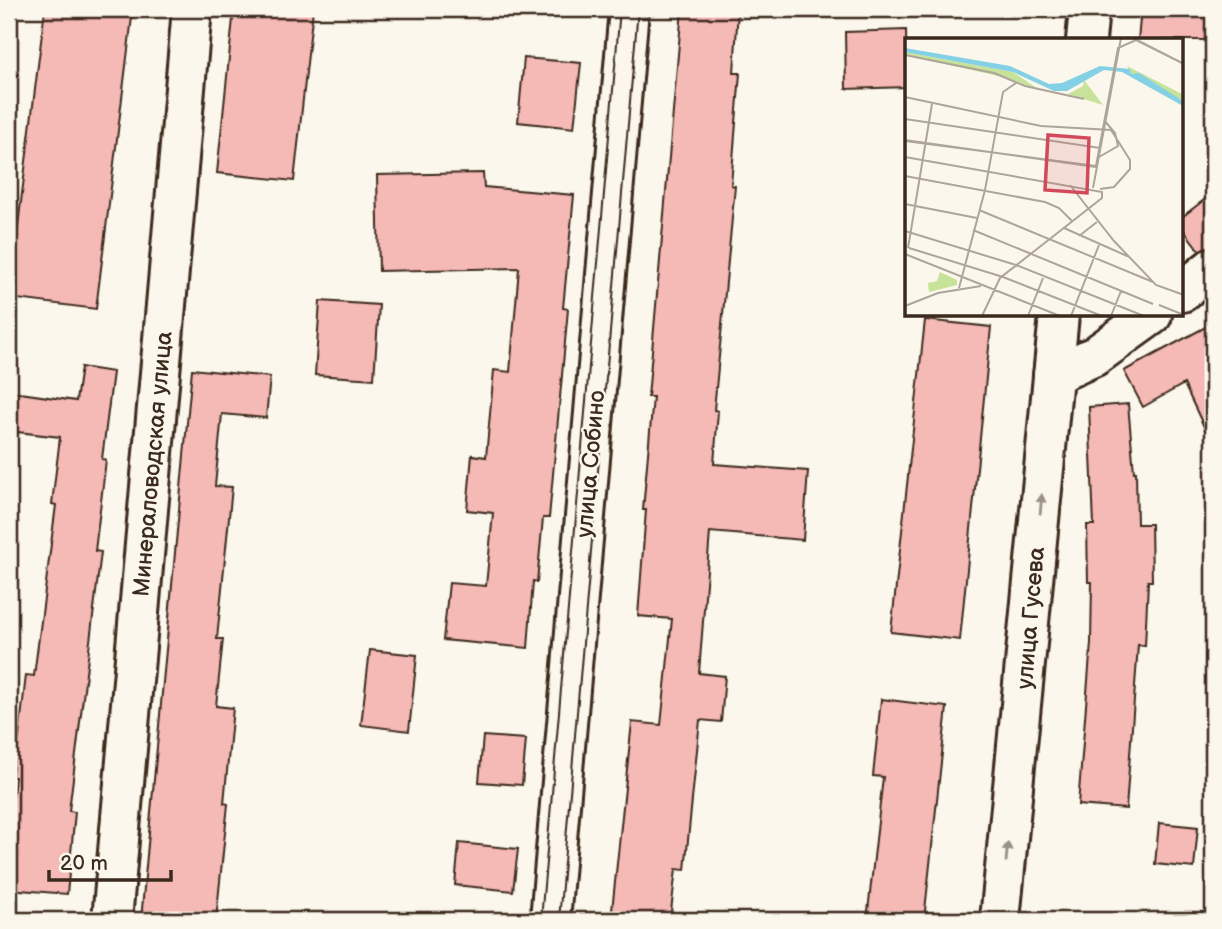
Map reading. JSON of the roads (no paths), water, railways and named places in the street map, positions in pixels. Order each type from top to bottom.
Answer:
[{"type":"street","name":"Минераловодская улица","points":[[112,920],[192,9]]},
{"type":"street","name":"улица Собино","points":[[550,920],[629,9]]},
{"type":"street","points":[[1086,38],[1089,9]]},
{"type":"street","points":[[1184,290],[1213,267]]},
{"type":"street","name":"улица Гусева","points":[[1000,920],[1059,317]]},
{"type":"street","points":[[1053,375],[1095,356],[1149,317]]},
{"type":"tram line","points":[[541,920],[620,9]]},
{"type":"tram line","points":[[559,920],[638,9]]}]
